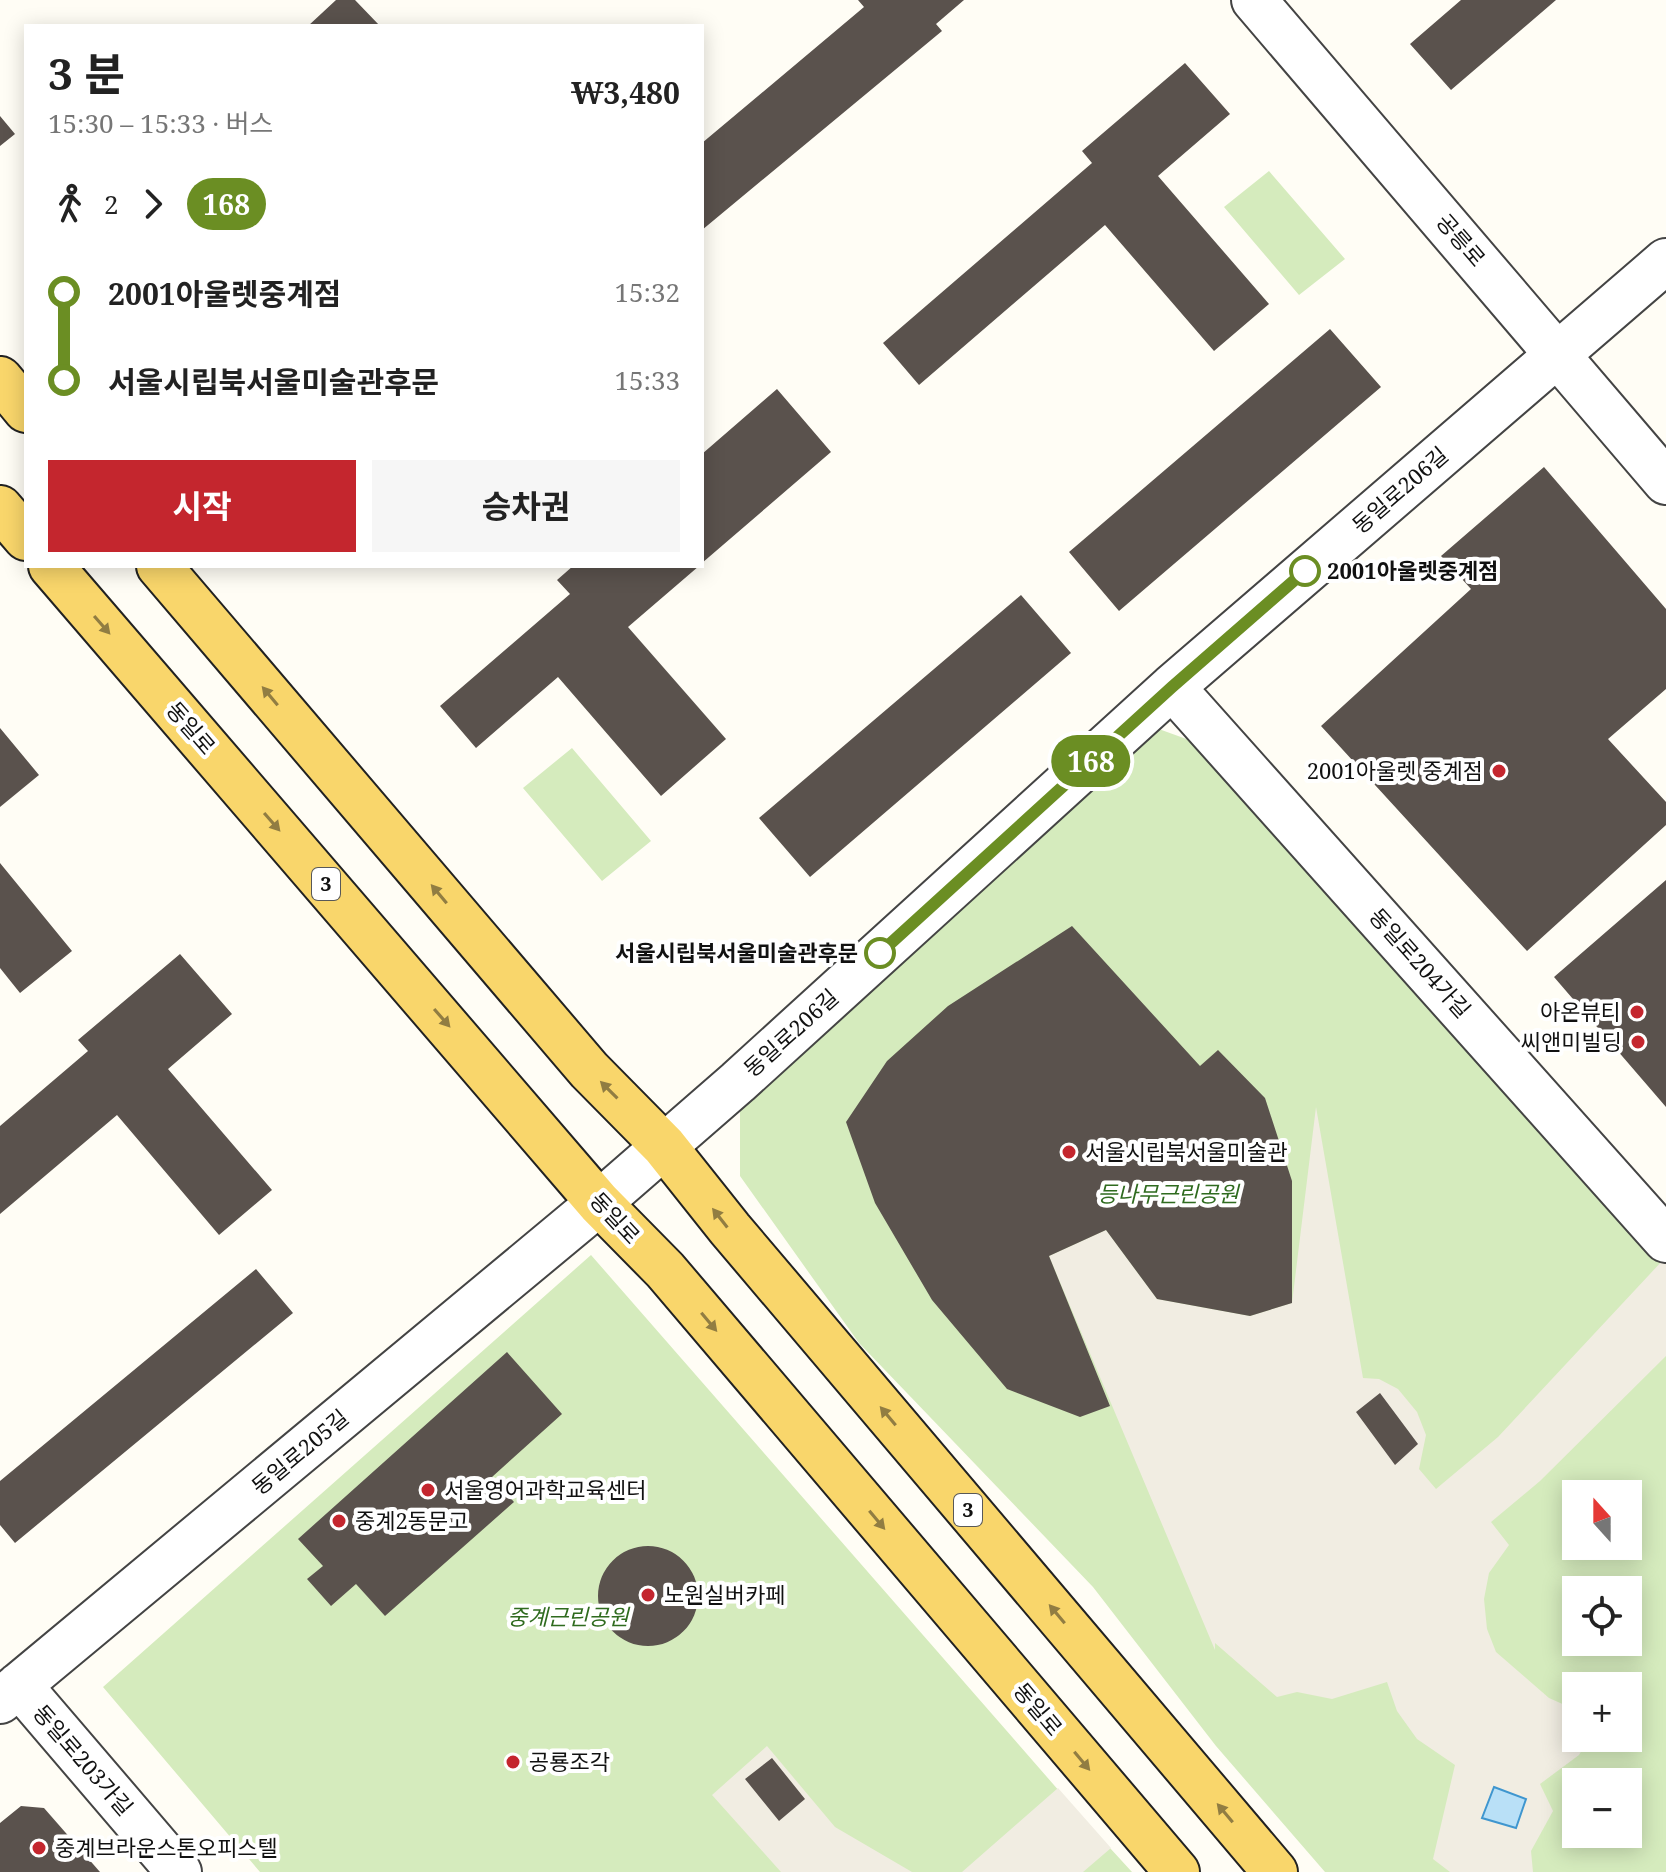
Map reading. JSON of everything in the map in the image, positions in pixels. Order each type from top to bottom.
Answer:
[{"type":"main road","points":[[0,379],[24,408]]},
{"type":"main road","points":[[0,508],[24,536]]},
{"type":"main road","name":"동일로","points":[[53,568],[599,1203],[665,1270],[1177,1872]]},
{"type":"main road","name":"3","points":[[161,568],[589,1070],[664,1146],[730,1229],[1275,1872]]},
{"type":"street","name":"공릉로","points":[[1254,0],[1666,482]]},
{"type":"street","name":"동일로206길","points":[[599,1203],[1172,687],[1666,261]]},
{"type":"street","name":"동일로204가길","points":[[1172,687],[1666,1240]]},
{"type":"street","name":"동일로205길","points":[[9,1693],[599,1203]]},
{"type":"street","name":"동일로203가길","points":[[9,1693],[179,1872]]},
{"type":"green space","points":[[1269,171],[1345,259],[1299,295],[1224,207]]},
{"type":"green space","name":"등나무근린공원","points":[[1156,728],[1203,745],[1666,1262],[1666,1872],[1325,1872],[1216,1746],[1093,1587],[859,1343],[740,1176],[740,1111]]},
{"type":"green space","points":[[572,748],[651,841],[602,881],[523,788]]},
{"type":"green space","name":"중계근린공원","points":[[591,1255],[1132,1872],[260,1872],[103,1687]]},
{"type":"shaded area","points":[[1316,1107],[1363,1378],[1379,1379],[1398,1389],[1417,1412],[1426,1435],[1419,1469],[1436,1489],[1498,1437],[1663,1260],[1666,1262],[1666,1356],[1540,1481],[1491,1522],[1509,1545],[1489,1573],[1484,1599],[1487,1629],[1496,1652],[1549,1698],[1562,1704],[1562,1752],[1581,1752],[1540,1784],[1553,1811],[1531,1851],[1533,1872],[1450,1872],[1433,1859],[1455,1765],[1417,1739],[1397,1711],[1387,1682],[1332,1699],[1297,1692],[1277,1697],[1215,1643],[1215,1650],[1049,1256],[1106,1230],[1157,1299],[1250,1316],[1292,1303]]},
{"type":"shaded area","points":[[767,1746],[835,1827],[912,1872],[781,1872],[712,1795]]},
{"type":"shaded area","points":[[1058,1788],[1111,1848],[1083,1872],[962,1872]]},
{"type":"water","points":[[1494,1787],[1526,1799],[1516,1828],[1482,1818]]},
{"type":"building","points":[[336,0],[355,0],[378,24],[310,24]]},
{"type":"building","points":[[858,0],[964,0],[936,24],[942,31],[704,228],[704,141],[864,7]]},
{"type":"building","points":[[1461,0],[1556,0],[1451,90],[1410,44]]},
{"type":"building","points":[[1185,63],[1230,114],[1158,176],[1269,304],[1214,351],[1105,225],[919,385],[883,343],[1092,163],[1082,151]]},
{"type":"building","points":[[0,116],[15,134],[0,146]]},
{"type":"building","points":[[1330,329],[1381,387],[1119,611],[1069,552]]},
{"type":"building","points":[[777,389],[831,452],[704,561],[704,452]]},
{"type":"building","name":"2001아울렛 중계점","points":[[1544,467],[1666,609],[1666,689],[1608,739],[1666,802],[1666,825],[1527,951],[1321,726],[1471,589],[1441,556]]},
{"type":"building","points":[[571,568],[697,568],[628,627],[726,739],[661,796],[558,677],[476,748],[440,706],[570,594],[557,580]]},
{"type":"building","points":[[1021,595],[1071,653],[810,877],[759,818]]},
{"type":"building","points":[[0,728],[39,775],[0,807]]},
{"type":"building","points":[[0,863],[72,951],[20,993],[0,968]]},
{"type":"building","name":"씨앤미빌딩","points":[[1666,880],[1666,1107],[1554,977]]},
{"type":"building","name":"서울시립북서울미술관","points":[[1072,926],[1200,1066],[1218,1050],[1265,1098],[1292,1181],[1292,1303],[1250,1316],[1157,1299],[1106,1230],[1049,1256],[1110,1406],[1080,1417],[1007,1389],[932,1300],[875,1203],[846,1122],[887,1061],[948,1006]]},
{"type":"building","points":[[180,954],[232,1014],[168,1069],[272,1190],[219,1235],[117,1115],[0,1214],[0,1126],[88,1051],[78,1040]]},
{"type":"building","points":[[256,1269],[293,1313],[15,1543],[0,1525],[0,1481]]},
{"type":"building","name":"서울영어과학교육센터","points":[[507,1352],[562,1414],[492,1477],[514,1502],[385,1616],[356,1584],[331,1606],[307,1579],[323,1566],[298,1539]]},
{"type":"building","points":[[1380,1393],[1418,1444],[1395,1465],[1356,1412]]},
{"type":"building","name":"노원실버카페","points":[[648,1546],[667,1549],[684,1560],[695,1577],[698,1596],[695,1615],[684,1632],[667,1643],[648,1646],[629,1643],[612,1632],[601,1615],[598,1596],[601,1577],[612,1560],[629,1549]]},
{"type":"building","points":[[772,1758],[805,1799],[779,1821],[745,1779]]},
{"type":"building","name":"중계브라운스톤오피스텔","points":[[21,1806],[44,1808],[100,1872],[0,1872],[0,1823]]},
{"type":"bus line","name":"168","points":[[880,953],[1172,687],[1305,571]]},
{"type":"place","name":"2001아울렛중계점","points":[[1305,571]]},
{"type":"place","name":"2001아울렛 중계점","points":[[1499,771]]},
{"type":"place","name":"서울시립북서울미술관후문","points":[[880,953]]},
{"type":"place","name":"아온뷰티","points":[[1637,1012]]},
{"type":"place","name":"씨앤미빌딩","points":[[1638,1042]]},
{"type":"place","name":"서울시립북서울미술관","points":[[1069,1152]]},
{"type":"place","name":"서울영어과학교육센터","points":[[428,1490]]},
{"type":"place","name":"중계2동문고","points":[[339,1521]]},
{"type":"place","name":"노원실버카페","points":[[648,1595]]},
{"type":"place","name":"공룡조각","points":[[513,1762]]},
{"type":"place","name":"중계브라운스톤오피스텔","points":[[39,1848]]}]
